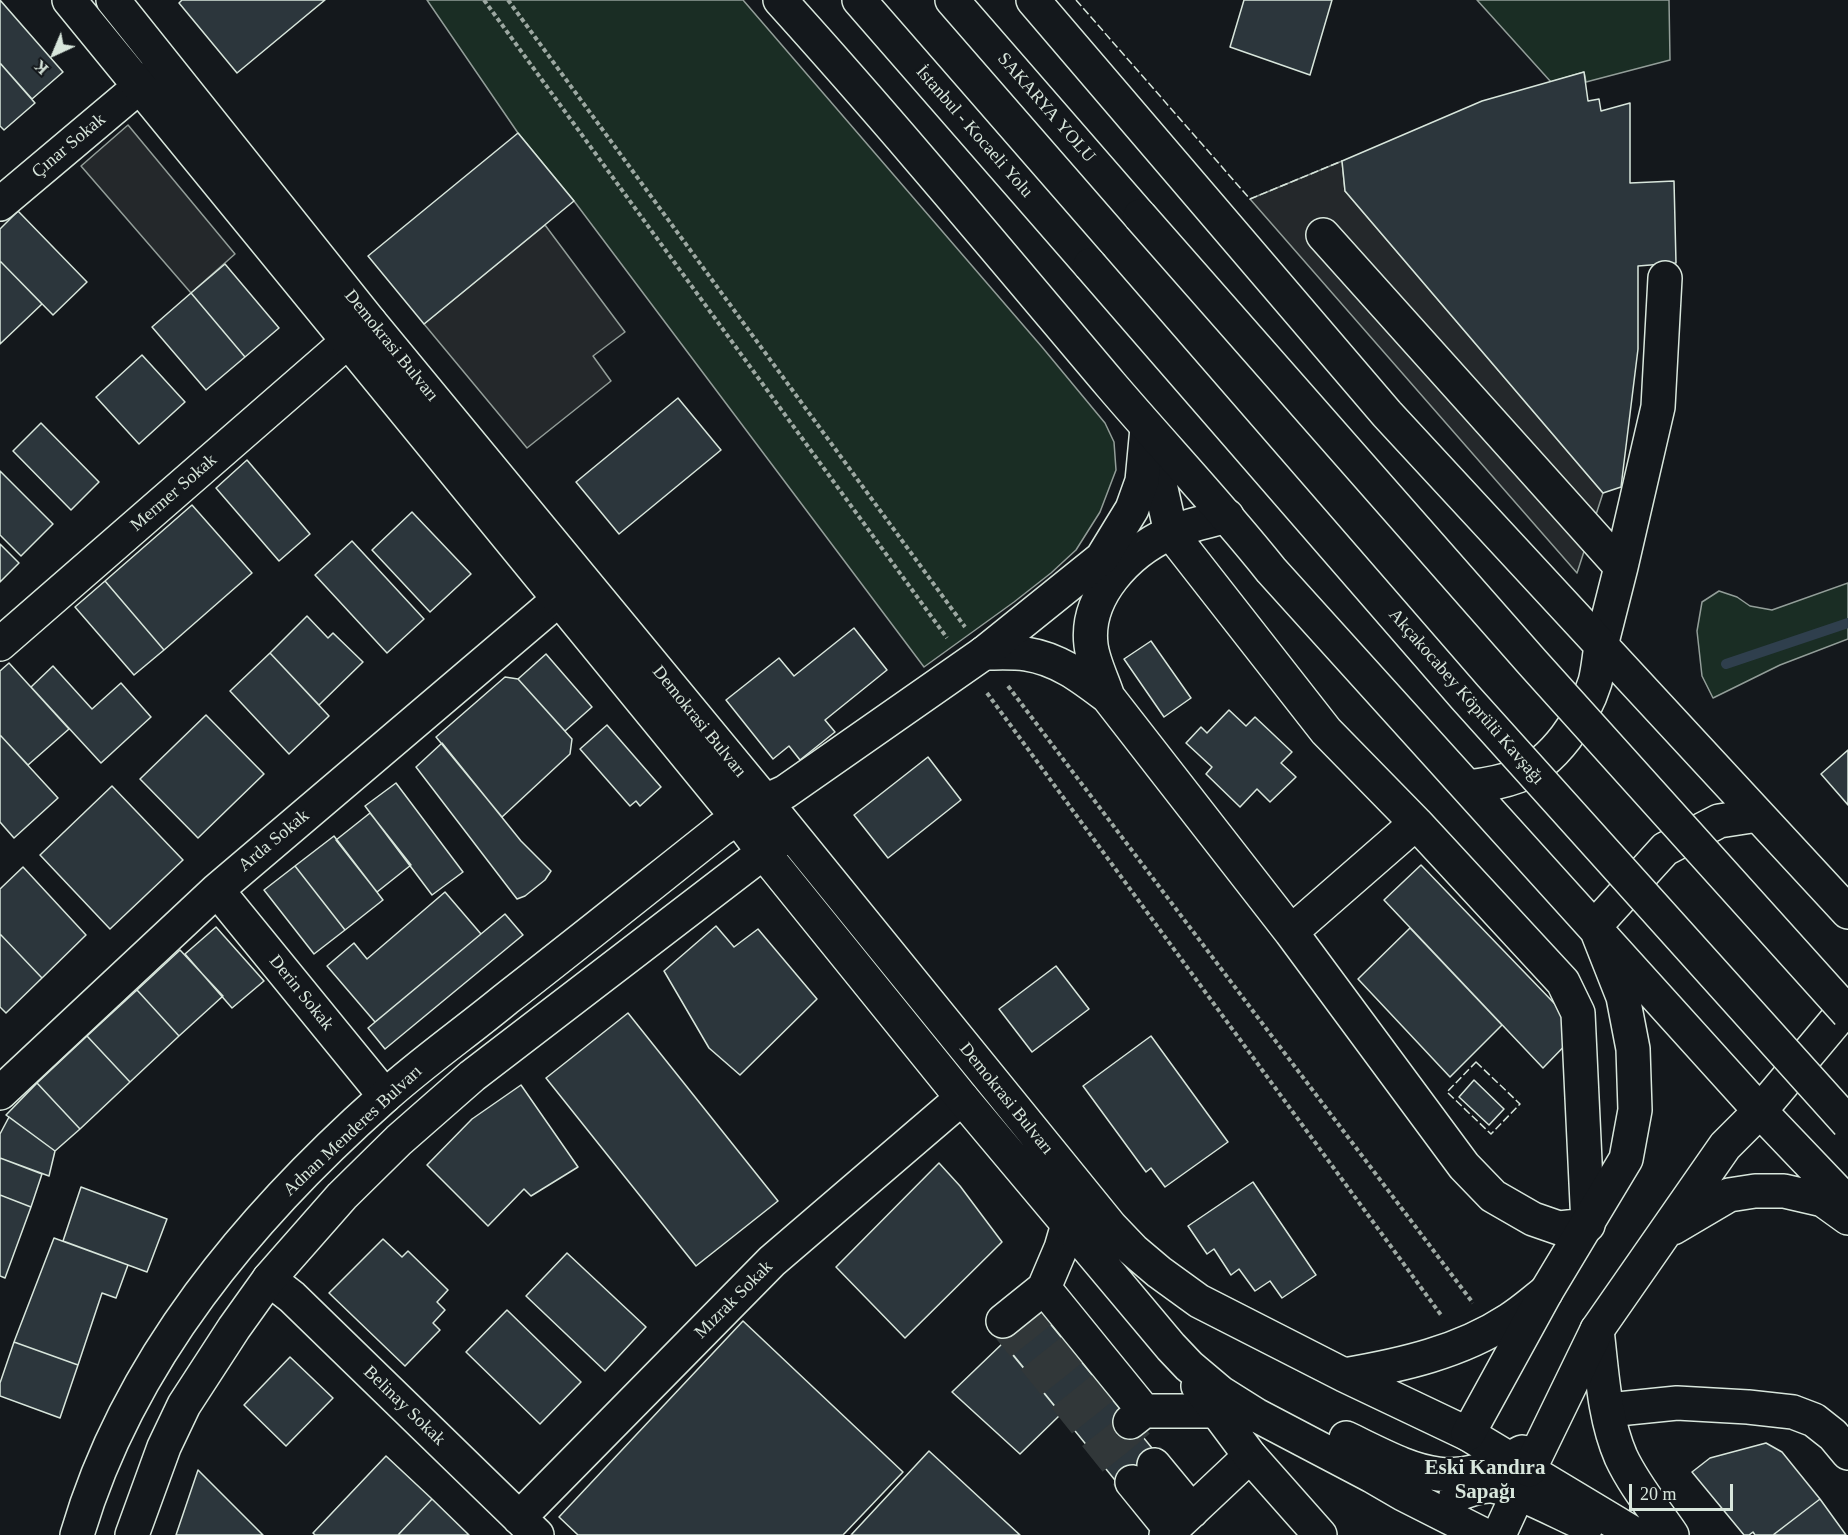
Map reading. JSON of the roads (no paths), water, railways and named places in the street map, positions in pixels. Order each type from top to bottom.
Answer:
[{"type":"main road","name":"Demokrasi Bulvarı","points":[[69,0],[139,87],[584,581],[1111,1227],[1159,1272],[1199,1301],[1344,1375],[1468,1434],[1525,1466]]},
{"type":"main road","name":"Demokrasi Bulvarı","points":[[113,0],[166,67],[558,600],[738,818],[962,1098],[1171,1347],[1221,1393],[1256,1415],[1403,1494],[1431,1522],[1484,1535]]},
{"type":"main road","points":[[780,0],[859,88],[1147,428],[1227,516],[1271,570],[1760,1111],[1848,1203]]},
{"type":"main road","name":"İstanbul - Kocaeli Yolu","points":[[859,0],[1090,265]]},
{"type":"main road","name":"SAKARYA YOLU","points":[[952,0],[1532,663],[1848,1013]]},
{"type":"main road","points":[[1033,0],[1387,414],[1848,912]]},
{"type":"main road","name":"Çınar Sokak","points":[[0,204],[166,67]]},
{"type":"main road","points":[[1323,235],[1621,567]]},
{"type":"main road","name":"Akçakocabey Köprülü Kavşağı","points":[[1090,265],[1465,697],[1848,1123]]},
{"type":"main road","points":[[1468,787],[1521,776],[1548,757],[1569,736],[1586,705],[1595,681],[1601,646],[1658,407],[1665,278]]},
{"type":"main road","name":"Mermer Sokak","points":[[0,644],[360,332]]},
{"type":"main road","points":[[1147,428],[1171,533],[1326,731],[1416,823],[1563,982],[1578,1013],[1588,1225]]},
{"type":"main road","name":"Adnan Menderes Bulvarı","points":[[77,1535],[86,1504],[130,1403],[162,1348],[231,1254],[267,1212],[322,1155],[385,1096],[721,829],[765,801],[785,792],[984,653],[1102,558],[1132,509],[1142,481],[1147,428]]},
{"type":"main road","points":[[1108,697],[1091,647],[1090,623],[1101,596],[1120,568],[1141,550],[1171,533],[1227,516]]},
{"type":"main road","name":"Arda Sokak","points":[[0,1093],[217,890],[558,600],[584,581]]},
{"type":"main road","points":[[984,653],[1024,653],[1051,659],[1080,675],[1108,697],[1291,932],[1464,1166],[1492,1196],[1533,1219],[1558,1228],[1588,1225]]},
{"type":"main road","points":[[1595,926],[1665,849],[1719,821],[1758,815]]},
{"type":"main road","points":[[1291,932],[1416,823]]},
{"type":"main road","name":"Adnan Menderes Bulvarı","points":[[132,1535],[164,1447],[184,1405],[269,1279],[350,1188],[399,1140],[472,1076],[790,833]]},
{"type":"main road","name":"Derin Sokak","points":[[217,890],[385,1096]]},
{"type":"main road","points":[[1431,1522],[1468,1434],[1546,1292],[1626,1159],[1635,1110],[1632,1049],[1623,997],[1595,926]]},
{"type":"main road","points":[[1499,1535],[1525,1466],[1597,1330],[1725,1146],[1760,1111],[1848,1006]]},
{"type":"main road","name":"Mızrak Sokak","points":[[528,1526],[772,1261],[962,1098]]},
{"type":"main road","points":[[1664,1233],[1729,1195],[1755,1191],[1784,1191],[1822,1200],[1848,1218]]},
{"type":"main road","points":[[1003,1321],[1044,1288],[1061,1248],[1068,1224]]},
{"type":"main road","name":"Belinay Sokak","points":[[269,1279],[292,1297],[528,1526]]},
{"type":"main road","points":[[1044,1288],[1137,1416],[1215,1410]]},
{"type":"main road","points":[[1344,1375],[1400,1365],[1460,1345],[1509,1320],[1546,1292]]},
{"type":"main road","points":[[1597,1330],[1608,1410],[1622,1458],[1638,1486],[1672,1535]]},
{"type":"main road","points":[[1171,1347],[1250,1456],[1320,1535]]},
{"type":"main road","points":[[1171,1347],[1226,1381],[1420,1471],[1449,1476],[1487,1468],[1525,1466],[1636,1535]]},
{"type":"main road","points":[[1608,1410],[1677,1403],[1793,1412],[1814,1420],[1833,1435],[1848,1453]]},
{"type":"main road","points":[[1143,1474],[1176,1525],[1250,1456]]},
{"type":"main road","points":[[1431,1522],[1456,1495],[1491,1486],[1525,1466]]},
{"type":"main road","points":[[1525,1466],[1608,1535]]},
{"type":"waterway","points":[[1726,664],[1848,623]]},
{"type":"tunnel","points":[[1023,1305],[1154,1465]]},
{"type":"tunnel","points":[[1003,1321],[1132,1482]]},
{"type":"district","name":"Eski Kandıra Sapağı","points":[[1485,1481]]}]
